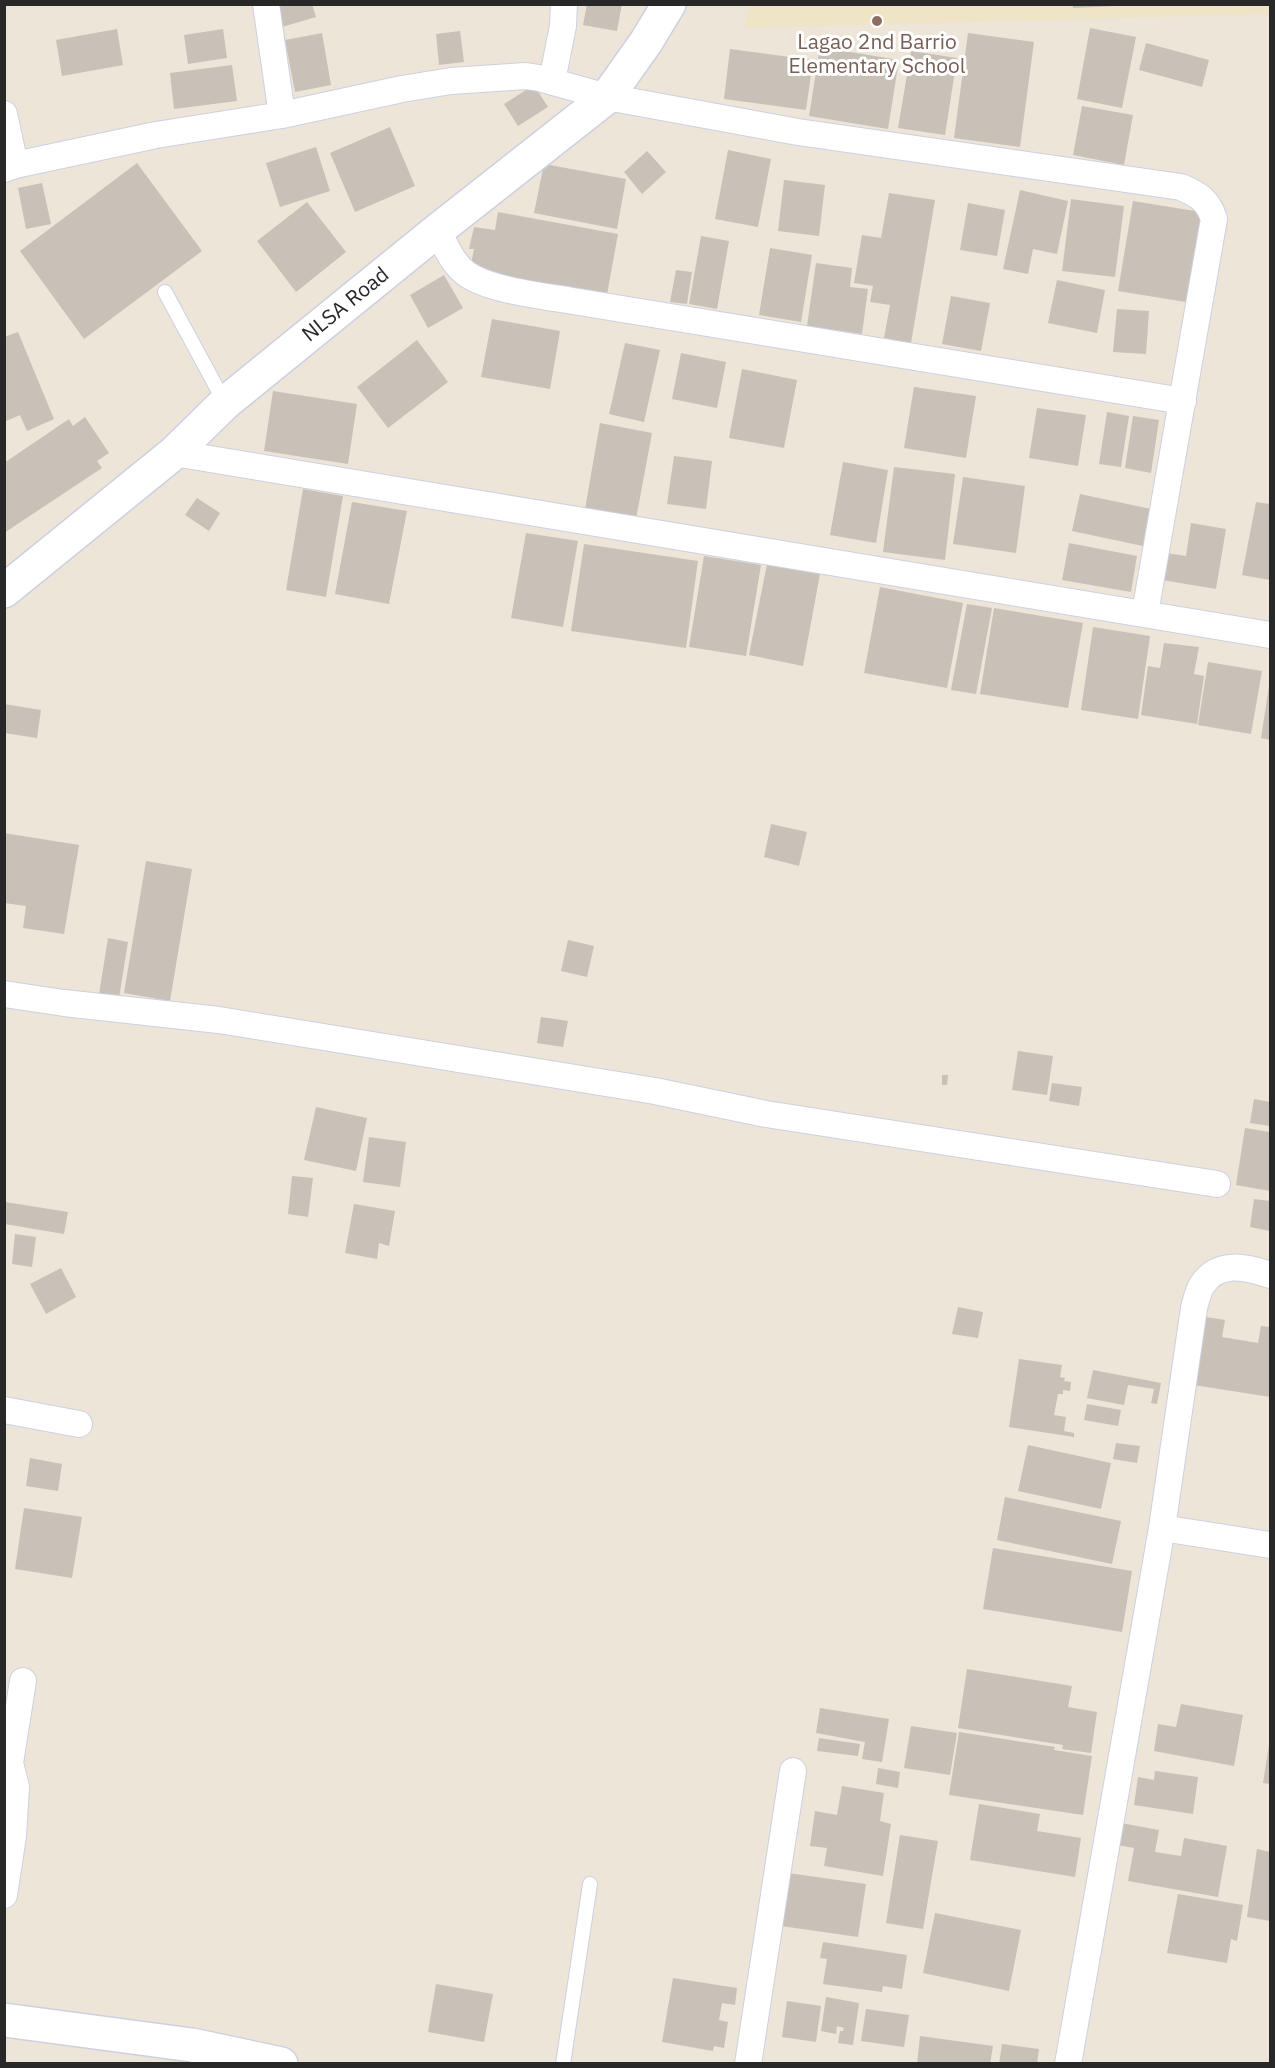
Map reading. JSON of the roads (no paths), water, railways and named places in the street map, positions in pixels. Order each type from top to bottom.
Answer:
[{"type":"main road","name":"NLSA Road","points":[[4,591],[174,453],[225,403],[438,230],[607,97],[646,42],[669,4]]},
{"type":"main road","points":[[4,2020],[190,2054],[281,2064]]},
{"type":"street","points":[[266,4],[282,115]]},
{"type":"street","points":[[552,81],[563,26],[564,4]]},
{"type":"street","points":[[4,114],[10,167],[156,135],[282,115],[402,89],[451,81],[515,76],[539,78],[607,97],[798,132],[1181,187],[1200,195],[1210,206],[1214,219],[1145,613]]},
{"type":"street","points":[[438,230],[447,250],[461,270],[480,283],[573,301],[1183,401]]},
{"type":"street","points":[[174,453],[1270,635]]},
{"type":"street","points":[[4,994],[219,1020],[655,1091],[777,1116],[1217,1184]]},
{"type":"street","points":[[1068,2064],[1162,1528],[1194,1308],[1202,1285],[1214,1273],[1230,1266],[1270,1275]]},
{"type":"street","points":[[4,1410],[79,1424]]},
{"type":"street","points":[[1162,1528],[1270,1545]]},
{"type":"street","points":[[4,1896],[13,1836],[16,1787],[10,1763],[23,1681]]},
{"type":"street","points":[[748,2064],[793,1772]]},
{"type":"lane","points":[[165,292],[225,403]]},
{"type":"lane","points":[[563,2064],[590,1884]]},
{"type":"place","name":"Lagao 2nd Barrio Elementary School","points":[[877,21]]}]
